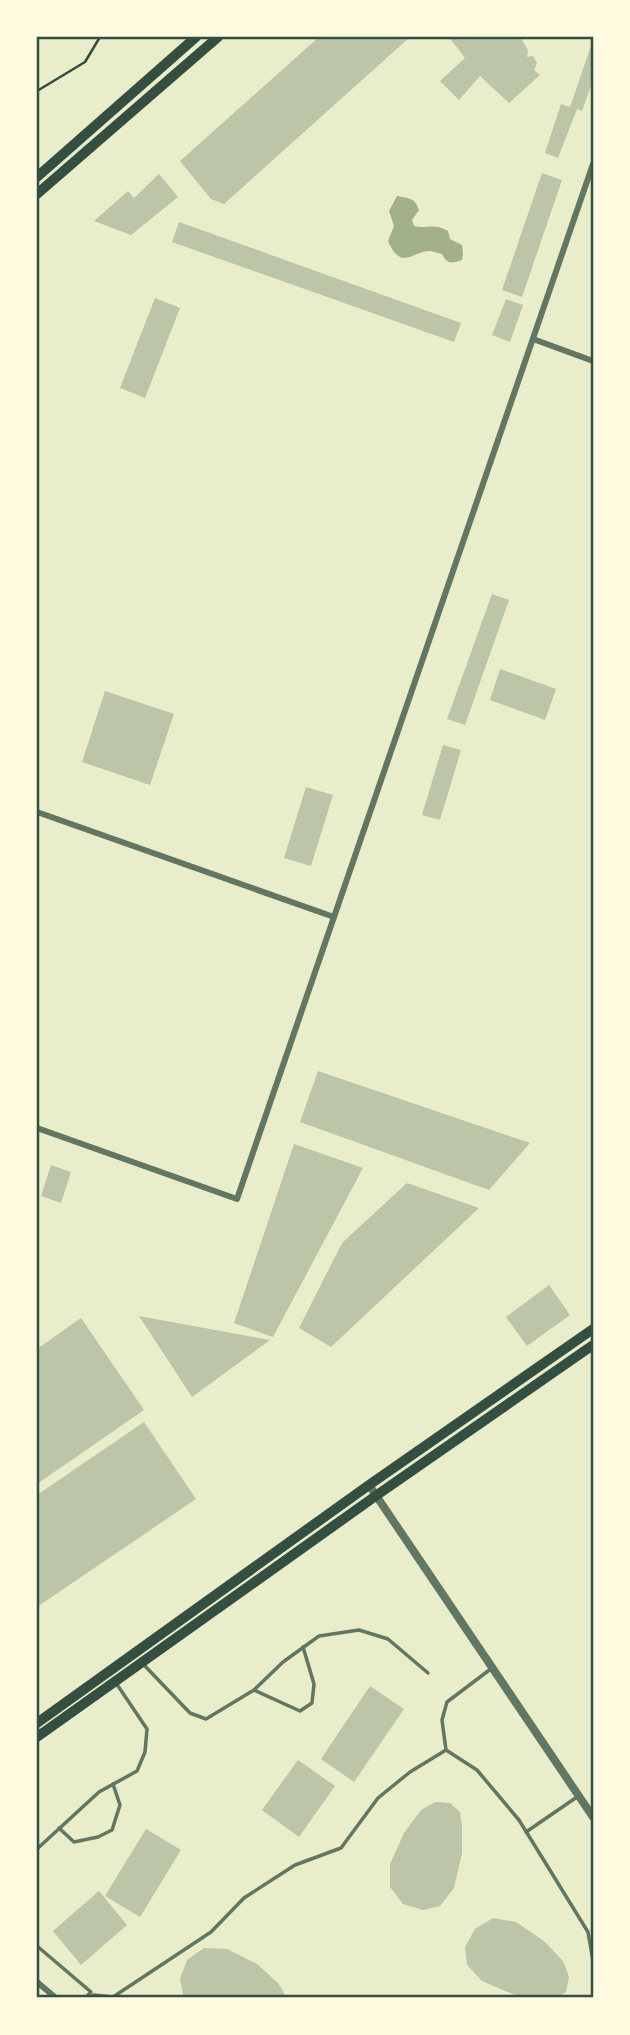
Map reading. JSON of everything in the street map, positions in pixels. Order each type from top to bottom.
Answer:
[{"type":"main road","points":[[37,177],[196,37]]},
{"type":"main road","points":[[37,194],[218,37]]},
{"type":"main road","points":[[37,1723],[593,1328]]},
{"type":"main road","points":[[37,1737],[593,1345]]},
{"type":"street","points":[[37,1128],[237,1199],[593,164]]},
{"type":"street","points":[[533,339],[593,361]]},
{"type":"street","points":[[37,812],[334,917]]},
{"type":"street","points":[[369,1485],[593,1817]]},
{"type":"street","points":[[37,1982],[56,1998]]},
{"type":"lane","points":[[141,1662],[190,1713],[206,1718],[254,1690],[283,1662],[319,1636],[359,1630],[388,1639],[428,1673]]},
{"type":"lane","points":[[254,1690],[300,1711],[312,1703],[314,1684],[303,1647]]},
{"type":"lane","points":[[493,1667],[447,1702],[442,1720],[446,1750],[477,1770],[519,1820],[588,1932],[593,1961]]},
{"type":"lane","points":[[37,1849],[99,1792],[137,1772],[145,1752],[147,1729],[115,1681]]},
{"type":"lane","points":[[87,1998],[94,1995],[113,1998],[211,1932],[244,1898],[295,1865],[341,1847],[377,1798],[410,1772],[446,1750]]},
{"type":"lane","points":[[59,1828],[74,1842],[98,1837],[112,1830],[120,1804],[113,1784]]},
{"type":"lane","points":[[526,1832],[579,1796]]},
{"type":"lane","points":[[37,1946],[91,1992],[87,1998]]},
{"type":"path","points":[[37,91],[85,62],[100,37]]},
{"type":"shaded area","points":[[397,196],[416,203],[419,210],[412,220],[414,226],[439,227],[448,231],[450,239],[462,245],[462,260],[450,262],[442,254],[430,251],[407,258],[398,256],[388,241],[394,226],[389,211]]},
{"type":"building","points":[[319,37],[410,37],[224,204],[211,199],[180,161]]},
{"type":"building","points":[[449,37],[520,37],[528,50],[527,57],[533,56],[537,63],[534,70],[540,75],[509,103],[480,76],[459,100],[440,81],[465,58]]},
{"type":"building","points":[[593,40],[593,80],[582,111],[577,109],[558,158],[545,153],[561,104],[570,107]]},
{"type":"building","points":[[542,173],[562,180],[522,297],[502,290]]},
{"type":"building","points":[[159,174],[178,197],[131,235],[94,221],[128,191],[134,198]]},
{"type":"building","points":[[179,222],[461,323],[454,342],[172,242]]},
{"type":"building","points":[[155,298],[180,308],[145,398],[120,388]]},
{"type":"building","points":[[506,299],[523,305],[510,342],[492,335]]},
{"type":"building","points":[[492,594],[509,600],[465,725],[447,719]]},
{"type":"building","points":[[500,669],[556,689],[545,720],[490,700]]},
{"type":"building","points":[[105,691],[174,714],[150,785],[82,762]]},
{"type":"building","points":[[443,745],[461,750],[440,820],[422,815]]},
{"type":"building","points":[[306,787],[333,795],[311,866],[284,858]]},
{"type":"building","points":[[318,1071],[530,1143],[489,1190],[300,1122]]},
{"type":"building","points":[[294,1144],[363,1168],[273,1337],[234,1323]]},
{"type":"building","points":[[51,1165],[71,1172],[61,1203],[41,1196]]},
{"type":"building","points":[[407,1183],[479,1208],[331,1347],[299,1328],[342,1243]]},
{"type":"building","points":[[549,1285],[570,1315],[527,1346],[506,1317]]},
{"type":"building","points":[[139,1316],[270,1340],[192,1397]]},
{"type":"building","points":[[81,1318],[144,1410],[37,1484],[37,1349]]},
{"type":"building","points":[[144,1422],[196,1499],[37,1607],[37,1495]]},
{"type":"building","points":[[370,1686],[404,1709],[354,1782],[321,1759]]},
{"type":"building","points":[[298,1760],[335,1786],[299,1837],[262,1810]]},
{"type":"building","points":[[435,1802],[450,1803],[460,1812],[462,1853],[454,1888],[440,1906],[423,1910],[403,1904],[390,1887],[390,1864],[404,1833],[421,1810]]},
{"type":"building","points":[[146,1829],[181,1850],[140,1917],[105,1896]]},
{"type":"building","points":[[99,1891],[127,1925],[81,1965],[53,1931]]},
{"type":"building","points":[[493,1918],[516,1922],[544,1941],[563,1961],[569,1977],[566,1992],[558,1998],[532,1998],[515,1995],[482,1981],[467,1965],[465,1947],[475,1929]]},
{"type":"building","points":[[204,1948],[227,1949],[257,1964],[278,1983],[287,1998],[184,1998],[180,1979],[187,1960]]}]
